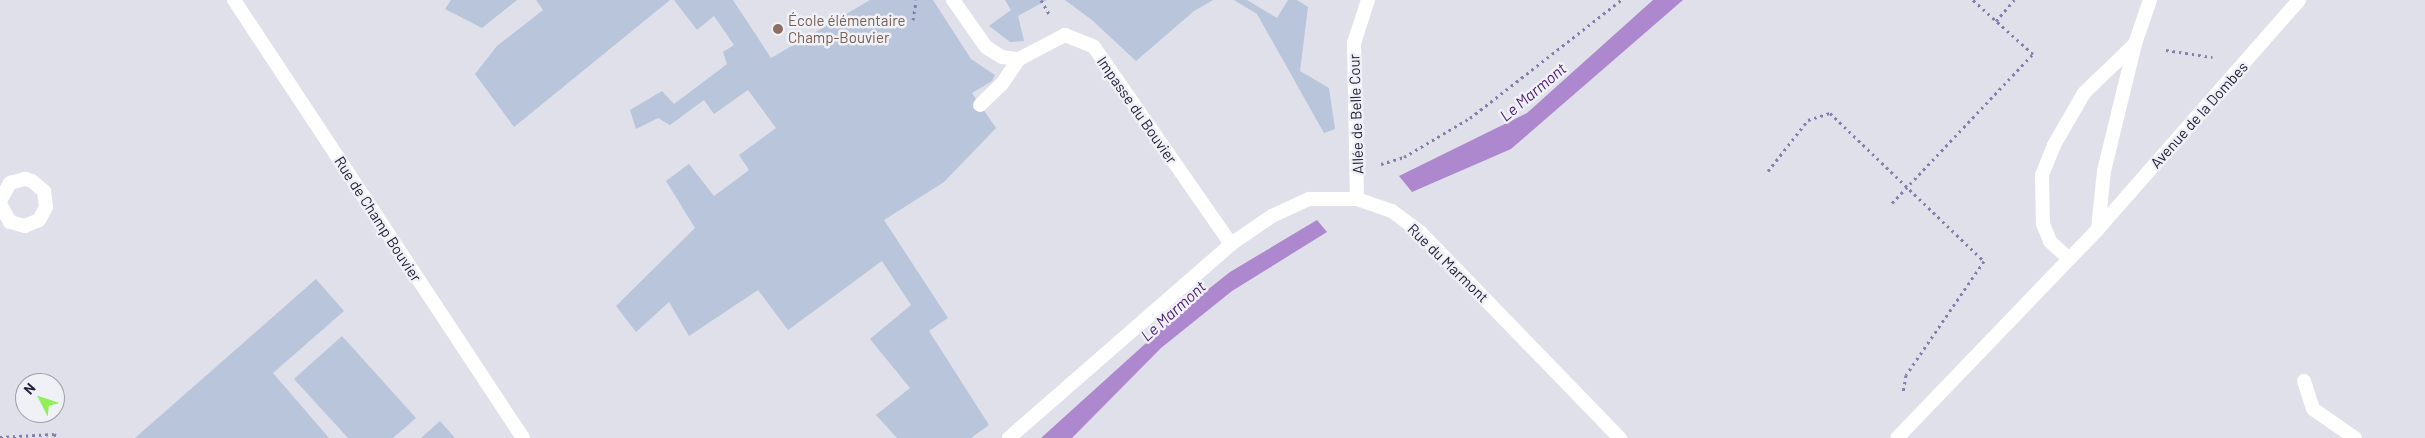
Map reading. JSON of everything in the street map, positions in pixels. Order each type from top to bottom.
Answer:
[{"type":"street","name":"Rue de Champ Bouvier","points":[[234,0],[522,438]]},
{"type":"street","points":[[953,0],[986,47],[1002,57],[1019,59],[1002,84],[980,105]]},
{"type":"street","name":"Allée de Belle Cour","points":[[1357,199],[1354,43],[1368,0]]},
{"type":"street","points":[[2098,229],[2104,171],[2135,44],[2150,0]]},
{"type":"street","name":"Avenue de la Dombes","points":[[1897,438],[2098,229],[2299,0]]},
{"type":"street","name":"Impasse du Bouvier","points":[[1019,59],[1064,35],[1094,48],[1231,244]]},
{"type":"street","points":[[2069,259],[2050,241],[2043,224],[2042,175],[2054,145],[2084,94],[2135,44]]},
{"type":"street","name":"Rue du Marmont","points":[[1009,438],[1231,244],[1272,216],[1309,199],[1357,199],[1392,211],[1421,233],[1620,438]]},
{"type":"street","points":[[2304,381],[2313,409],[2355,438]]},
{"type":"path","points":[[913,20],[916,0]]},
{"type":"path","points":[[1380,164],[1404,157],[1470,118],[1621,0]]},
{"type":"path","points":[[1892,203],[2032,54],[1973,0]]},
{"type":"path","points":[[1996,21],[2014,0]]},
{"type":"path","points":[[2166,50],[2212,57]]},
{"type":"path","points":[[1768,171],[1808,120],[1830,113],[1909,186],[1984,261],[1906,375],[1902,397]]},
{"type":"path","points":[[0,437],[54,434],[59,438]]},
{"type":"shaded area","points":[[451,0],[517,0],[482,28],[445,9]]},
{"type":"shaded area","points":[[536,0],[670,0],[514,127],[475,74],[497,46],[543,10]]},
{"type":"shaded area","points":[[674,0],[733,0],[771,58],[870,0],[933,0],[971,59],[995,75],[992,81],[972,93],[996,128],[944,182],[884,220],[948,318],[929,331],[989,425],[971,438],[897,438],[876,415],[910,388],[870,339],[911,305],[882,261],[788,330],[758,290],[689,336],[669,302],[636,332],[616,306],[695,228],[666,181],[689,164],[714,196],[749,170],[739,155],[776,128],[748,90],[714,114],[704,100],[670,125],[658,118],[636,129],[630,110],[662,91],[674,104],[727,64],[723,52],[734,45],[714,16],[697,30]]},
{"type":"shaded area","points":[[1005,0],[1047,0],[1018,16],[1024,41],[1010,42],[989,26],[1011,10]]},
{"type":"shaded area","points":[[1065,0],[1213,0],[1194,11],[1136,61],[1092,20]]},
{"type":"shaded area","points":[[1234,0],[1247,0],[1277,18],[1288,0],[1297,0],[1308,7],[1300,71],[1329,88],[1335,129],[1324,133],[1257,14]]},
{"type":"shaded area","points":[[1653,0],[1683,0],[1511,149],[1412,192],[1399,176],[1527,113]]},
{"type":"shaded area","points":[[1317,220],[1327,232],[1232,291],[1161,348],[1072,438],[1041,438],[1187,306],[1230,272]]},
{"type":"shaded area","points":[[316,279],[344,311],[273,373],[329,438],[135,438]]},
{"type":"shaded area","points":[[342,336],[416,418],[393,438],[348,438],[294,379]]},
{"type":"shaded area","points":[[440,421],[455,438],[421,438]]},
{"type":"place","name":"École élémentaire Champ-Bouvier","points":[[778,29]]},
{"type":"water label","name":"Le Marmont","points":[[1533,92]]},
{"type":"water label","name":"Le Marmont","points":[[1173,311]]}]
